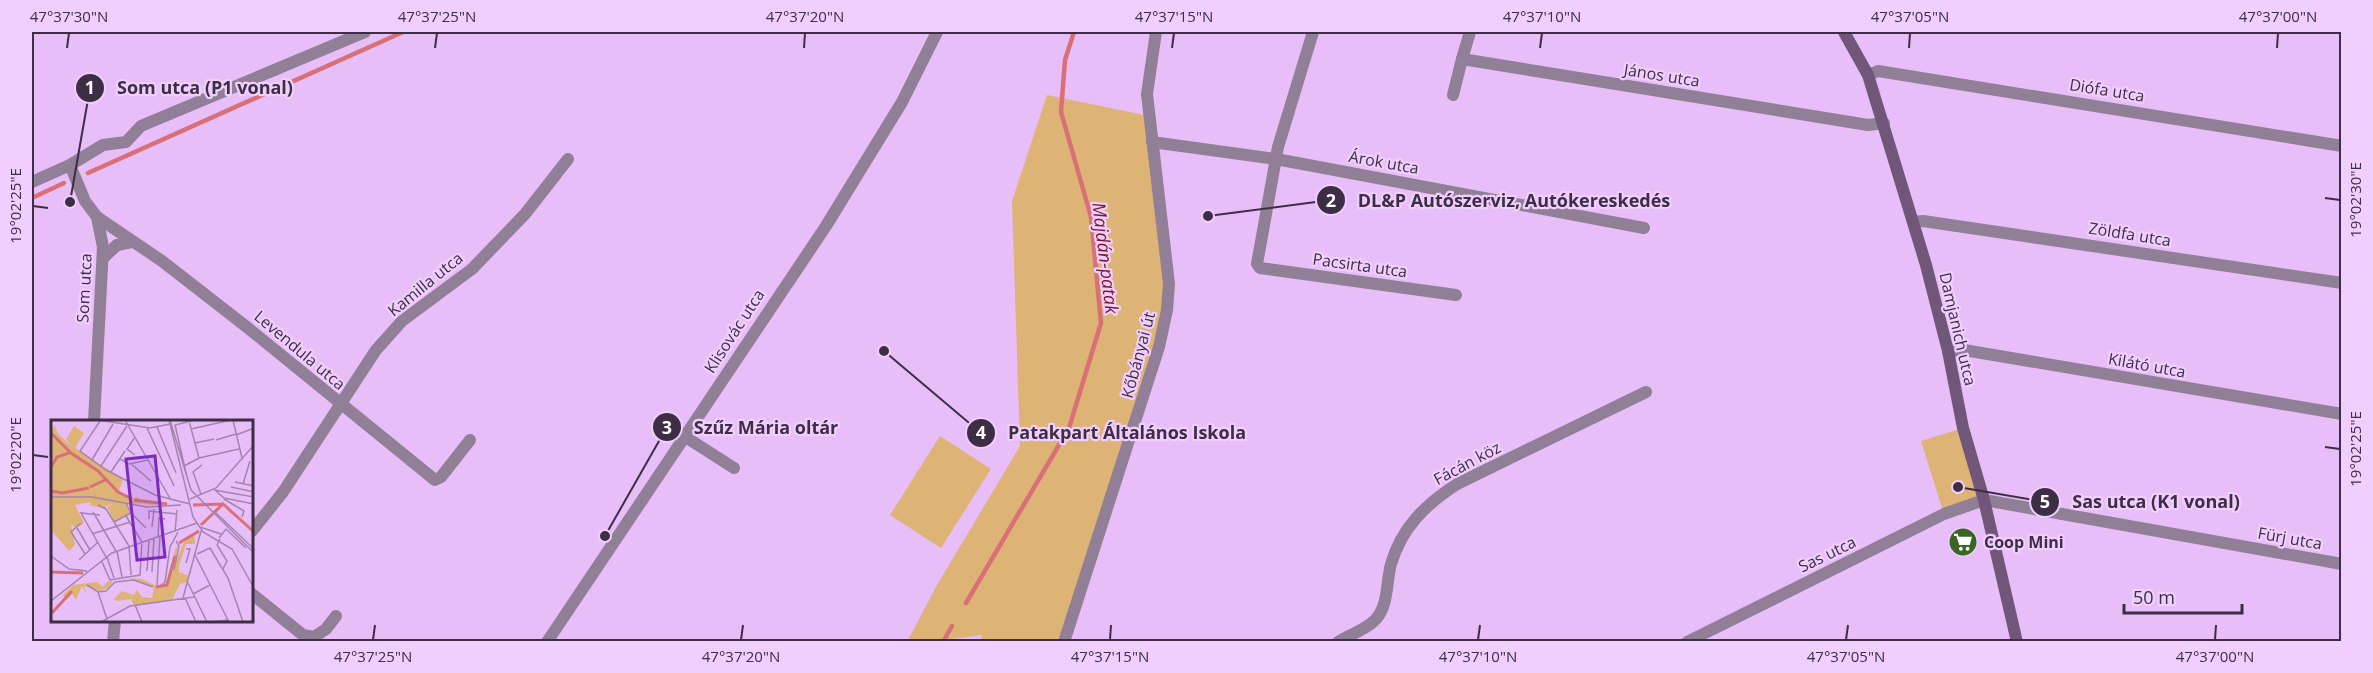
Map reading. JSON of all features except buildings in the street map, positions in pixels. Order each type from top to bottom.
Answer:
[{"type":"main road","name":"Damjanich utca","points":[[1844,32],[1868,75],[1913,222],[1948,351],[1963,428],[1984,500],[2017,642]]},
{"type":"street","points":[[32,182],[70,165],[103,145],[126,142],[141,126],[365,32]]},
{"type":"street","name":"Klisovác utca","points":[[548,642],[826,226],[903,102],[937,32]]},
{"type":"street","name":"Kőbányai út","points":[[1065,642],[1145,396],[1166,318],[1169,284],[1147,94],[1156,32]]},
{"type":"street","points":[[1276,159],[1313,32]]},
{"type":"street","points":[[1453,95],[1470,32]]},
{"type":"street","name":"János utca","points":[[1462,59],[1868,125],[1884,123]]},
{"type":"street","name":"Diófa utca","points":[[1868,75],[1878,70],[2342,146]]},
{"type":"street","name":"Árok utca","points":[[1152,142],[1276,159],[1644,228]]},
{"type":"street","name":"Kamilla utca","points":[[254,528],[283,492],[376,350],[402,321],[472,269],[525,213],[568,159]]},
{"type":"street","name":"Pacsirta utca","points":[[1276,159],[1257,264],[1260,268],[1456,295]]},
{"type":"street","name":"Som utca","points":[[70,165],[85,201],[97,217],[103,258],[94,420]]},
{"type":"street","name":"Levendula utca","points":[[97,217],[162,261],[240,321],[435,480],[441,477],[470,440]]},
{"type":"street","name":"Zöldfa utca","points":[[1913,222],[1923,220],[2030,235],[2342,283]]},
{"type":"street","points":[[103,258],[117,245],[132,242]]},
{"type":"street","name":"Kilátó utca","points":[[1948,351],[1964,350],[2342,414]]},
{"type":"street","name":"Fácán köz","points":[[1338,642],[1374,621],[1381,611],[1391,565],[1403,534],[1416,516],[1434,499],[1457,484],[1646,392]]},
{"type":"street","points":[[684,436],[734,468]]},
{"type":"street","name":"Fürj utca","points":[[1984,500],[2342,564]]},
{"type":"street","name":"Sas utca","points":[[1687,642],[1944,514],[1984,500]]},
{"type":"street","points":[[254,596],[303,635],[314,636],[326,629],[336,616]]},
{"type":"street","points":[[113,642],[115,622]]},
{"type":"shaded area","points":[[1047,95],[1149,116],[1167,310],[1064,641],[981,641],[982,635],[938,641],[907,642],[937,585],[1020,446],[1012,201]]},
{"type":"shaded area","points":[[1963,428],[1984,500],[1944,514],[1921,441]]},
{"type":"shaded area","points":[[940,436],[991,469],[941,548],[890,515]]},
{"type":"waterway","points":[[88,173],[403,32]]},
{"type":"waterway","name":"Majdán-patak","points":[[966,603],[1069,428],[1101,323],[1091,217],[1061,112],[1065,60],[1074,32]]},
{"type":"waterway","points":[[32,198],[64,183]]},
{"type":"waterway","name":"Majdán-patak","points":[[943,642],[952,626]]},
{"type":"place","name":"Som utca (P1 vonal)","points":[[70,202]]},
{"type":"place","name":"DL&P Autószerviz, Autókereskedés","points":[[1208,216]]},
{"type":"place","name":"Patakpart Általános Iskola","points":[[884,351]]},
{"type":"place","name":"Sas utca (K1 vonal)","points":[[1958,487]]},
{"type":"place","name":"Szűz Mária oltár","points":[[605,536]]},
{"type":"place","name":"Coop Mini","points":[[1963,542]]}]
